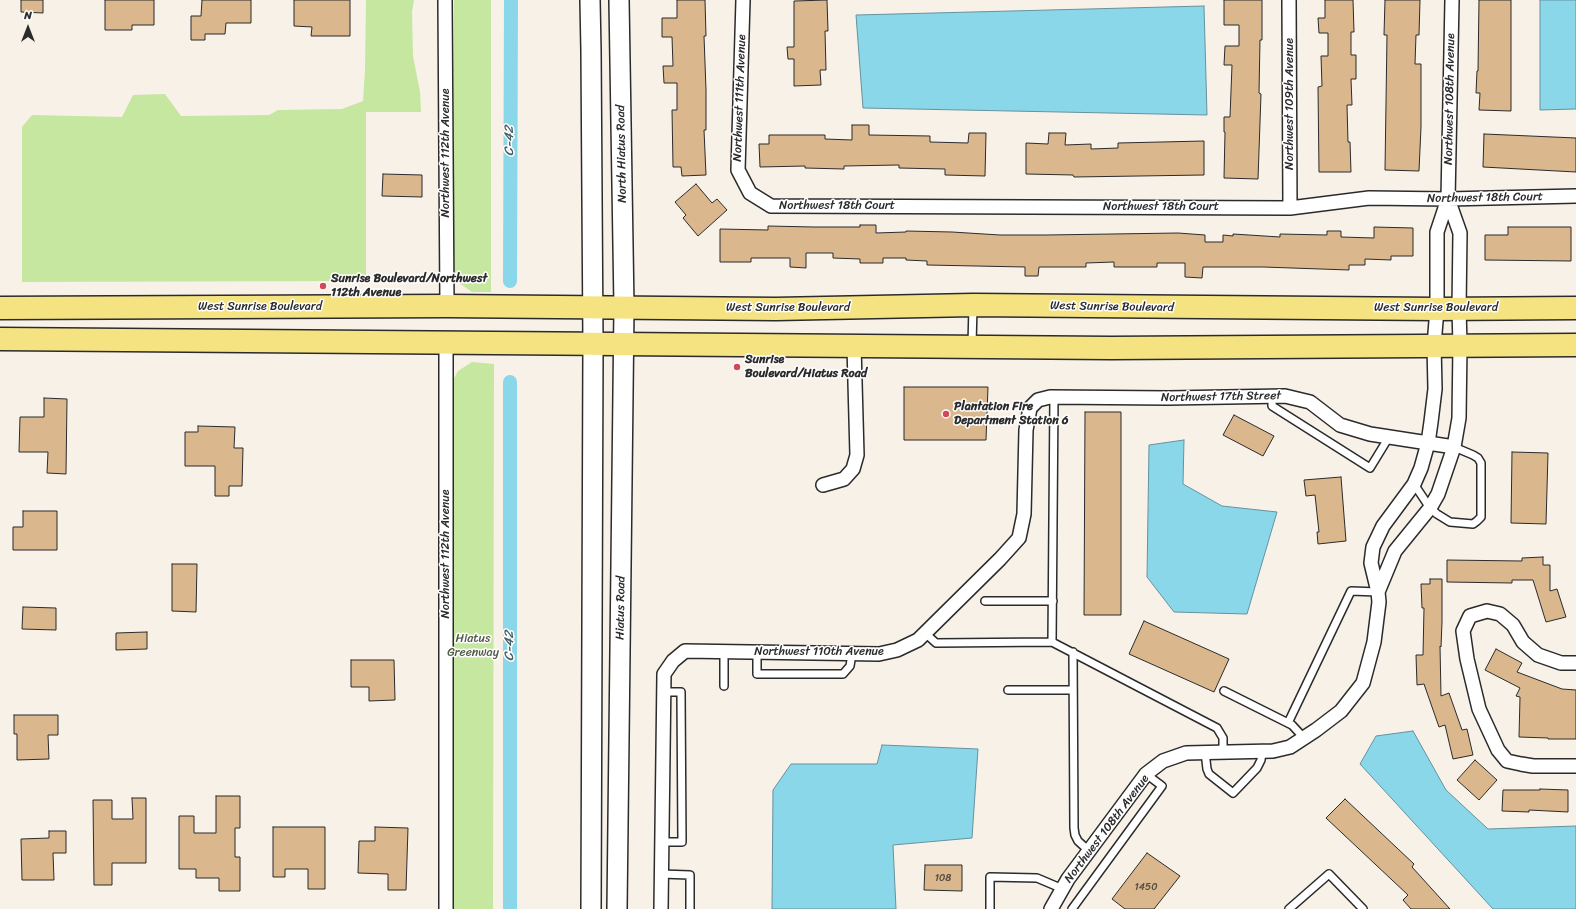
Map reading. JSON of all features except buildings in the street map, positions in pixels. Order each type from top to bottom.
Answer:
[{"type":"highway","name":"West Sunrise Boulevard","points":[[0,308],[446,306],[776,308],[973,305],[1437,309],[1576,308]]},
{"type":"highway","points":[[0,339],[1111,348],[1576,345]]},
{"type":"main road","points":[[590,0],[593,344],[591,909]]},
{"type":"main road","name":"North Hiatus Road","points":[[619,0],[624,307]]},
{"type":"main road","name":"Hiatus Road","points":[[617,909],[624,307]]},
{"type":"street","name":"Northwest 112th Avenue","points":[[445,0],[446,306]]},
{"type":"street","name":"Northwest 111th Avenue","points":[[743,0],[738,170],[750,193]]},
{"type":"street","name":"Northwest 109th Avenue","points":[[1289,0],[1290,208]]},
{"type":"street","name":"Northwest 108th Avenue","points":[[1054,908],[1062,889],[1146,774],[1163,761],[1186,753],[1262,751],[1290,747],[1341,712],[1363,683],[1374,642],[1379,602],[1371,563],[1373,548],[1383,526],[1414,484],[1421,468],[1428,443],[1435,389],[1434,345],[1437,309],[1437,232],[1448,199],[1452,0]]},
{"type":"street","name":"Northwest 18th Court","points":[[750,193],[771,206],[1290,208],[1369,198],[1448,199],[1576,196]]},
{"type":"street","name":"Northwest 108th Avenue","points":[[1378,592],[1395,551],[1430,508],[1438,494],[1454,447],[1459,418],[1460,233],[1448,199]]},
{"type":"street","name":"Northwest 112th Avenue","points":[[446,342],[446,909]]},
{"type":"street","points":[[823,485],[844,479],[853,469],[857,455],[854,346]]},
{"type":"street","name":"Northwest 17th Street","points":[[1052,396],[1168,398],[1285,396],[1310,402],[1340,425],[1370,434],[1454,447]]},
{"type":"street","name":"Northwest 110th Avenue","points":[[661,909],[664,674],[673,661],[685,651],[879,654],[897,650],[918,640],[1000,559],[1019,538],[1024,514],[1026,430],[1030,408],[1038,400],[1052,396]]},
{"type":"street","points":[[1576,663],[1561,663],[1538,655],[1523,642],[1513,625],[1500,614],[1487,611],[1470,616],[1463,631],[1467,659],[1479,709],[1498,750],[1507,761],[1533,766],[1576,766]]},
{"type":"lane","points":[[972,347],[973,305]]},
{"type":"lane","points":[[1052,396],[1052,642]]},
{"type":"lane","points":[[1272,396],[1272,406],[1370,468],[1389,437]]},
{"type":"lane","points":[[1414,484],[1430,508],[1450,522],[1473,524],[1481,517],[1481,463],[1478,458],[1473,455],[1454,447]]},
{"type":"lane","points":[[1288,723],[1351,592],[1378,592]]},
{"type":"lane","points":[[985,601],[1053,601]]},
{"type":"lane","points":[[925,633],[936,643],[1052,642],[1217,728],[1223,738],[1223,752]]},
{"type":"lane","points":[[724,652],[724,686]]},
{"type":"lane","points":[[757,652],[757,674],[843,674],[850,666],[852,654]]},
{"type":"lane","points":[[1072,652],[1074,828],[1078,841],[1089,851]]},
{"type":"lane","points":[[1008,690],[1073,690]]},
{"type":"lane","points":[[1224,690],[1292,725],[1304,738]]},
{"type":"lane","points":[[662,842],[682,842],[680,692],[664,692]]},
{"type":"lane","points":[[1205,752],[1207,770],[1209,774],[1233,793],[1257,768],[1261,760],[1262,751]]},
{"type":"lane","points":[[1072,909],[1162,786],[1146,774]]},
{"type":"lane","points":[[661,874],[690,875],[690,909]]},
{"type":"lane","points":[[1289,909],[1329,874],[1363,909]]},
{"type":"lane","points":[[990,909],[990,877],[1037,878],[1062,889]]},
{"type":"green space","points":[[366,0],[414,0],[412,12],[413,56],[420,92],[421,112],[366,112],[366,281],[22,282],[22,127],[32,115],[122,117],[133,95],[165,94],[181,116],[269,115],[278,110],[342,109],[363,101]]},
{"type":"green space","points":[[454,0],[491,0],[491,292],[472,292],[459,283],[452,274]]},
{"type":"green space","name":"Hiatus Greenway","points":[[472,362],[494,364],[493,909],[452,909],[452,382],[458,371]]},
{"type":"water","points":[[1540,0],[1576,0],[1576,109],[1540,110]]},
{"type":"water","points":[[1204,6],[1207,115],[863,108],[856,15]]},
{"type":"water","points":[[1184,440],[1183,484],[1222,506],[1277,512],[1247,614],[1174,612],[1147,577],[1149,445]]},
{"type":"water","points":[[1413,731],[1446,790],[1488,829],[1576,826],[1576,909],[1493,909],[1360,764],[1376,736]]},
{"type":"water","points":[[882,745],[978,749],[972,838],[893,845],[896,909],[772,909],[773,790],[791,764],[877,764]]},
{"type":"waterway","name":"C-42","points":[[510,281],[511,0]]},
{"type":"waterway","name":"C-42","points":[[510,382],[510,909]]},
{"type":"place","name":"Sunrise Boulevard/Northwest 112th Avenue","points":[[323,286]]},
{"type":"place","name":"Sunrise Boulevard/Hiatus Road","points":[[737,367]]},
{"type":"place","name":"Plantation Fire Department Station 6","points":[[946,414]]}]
